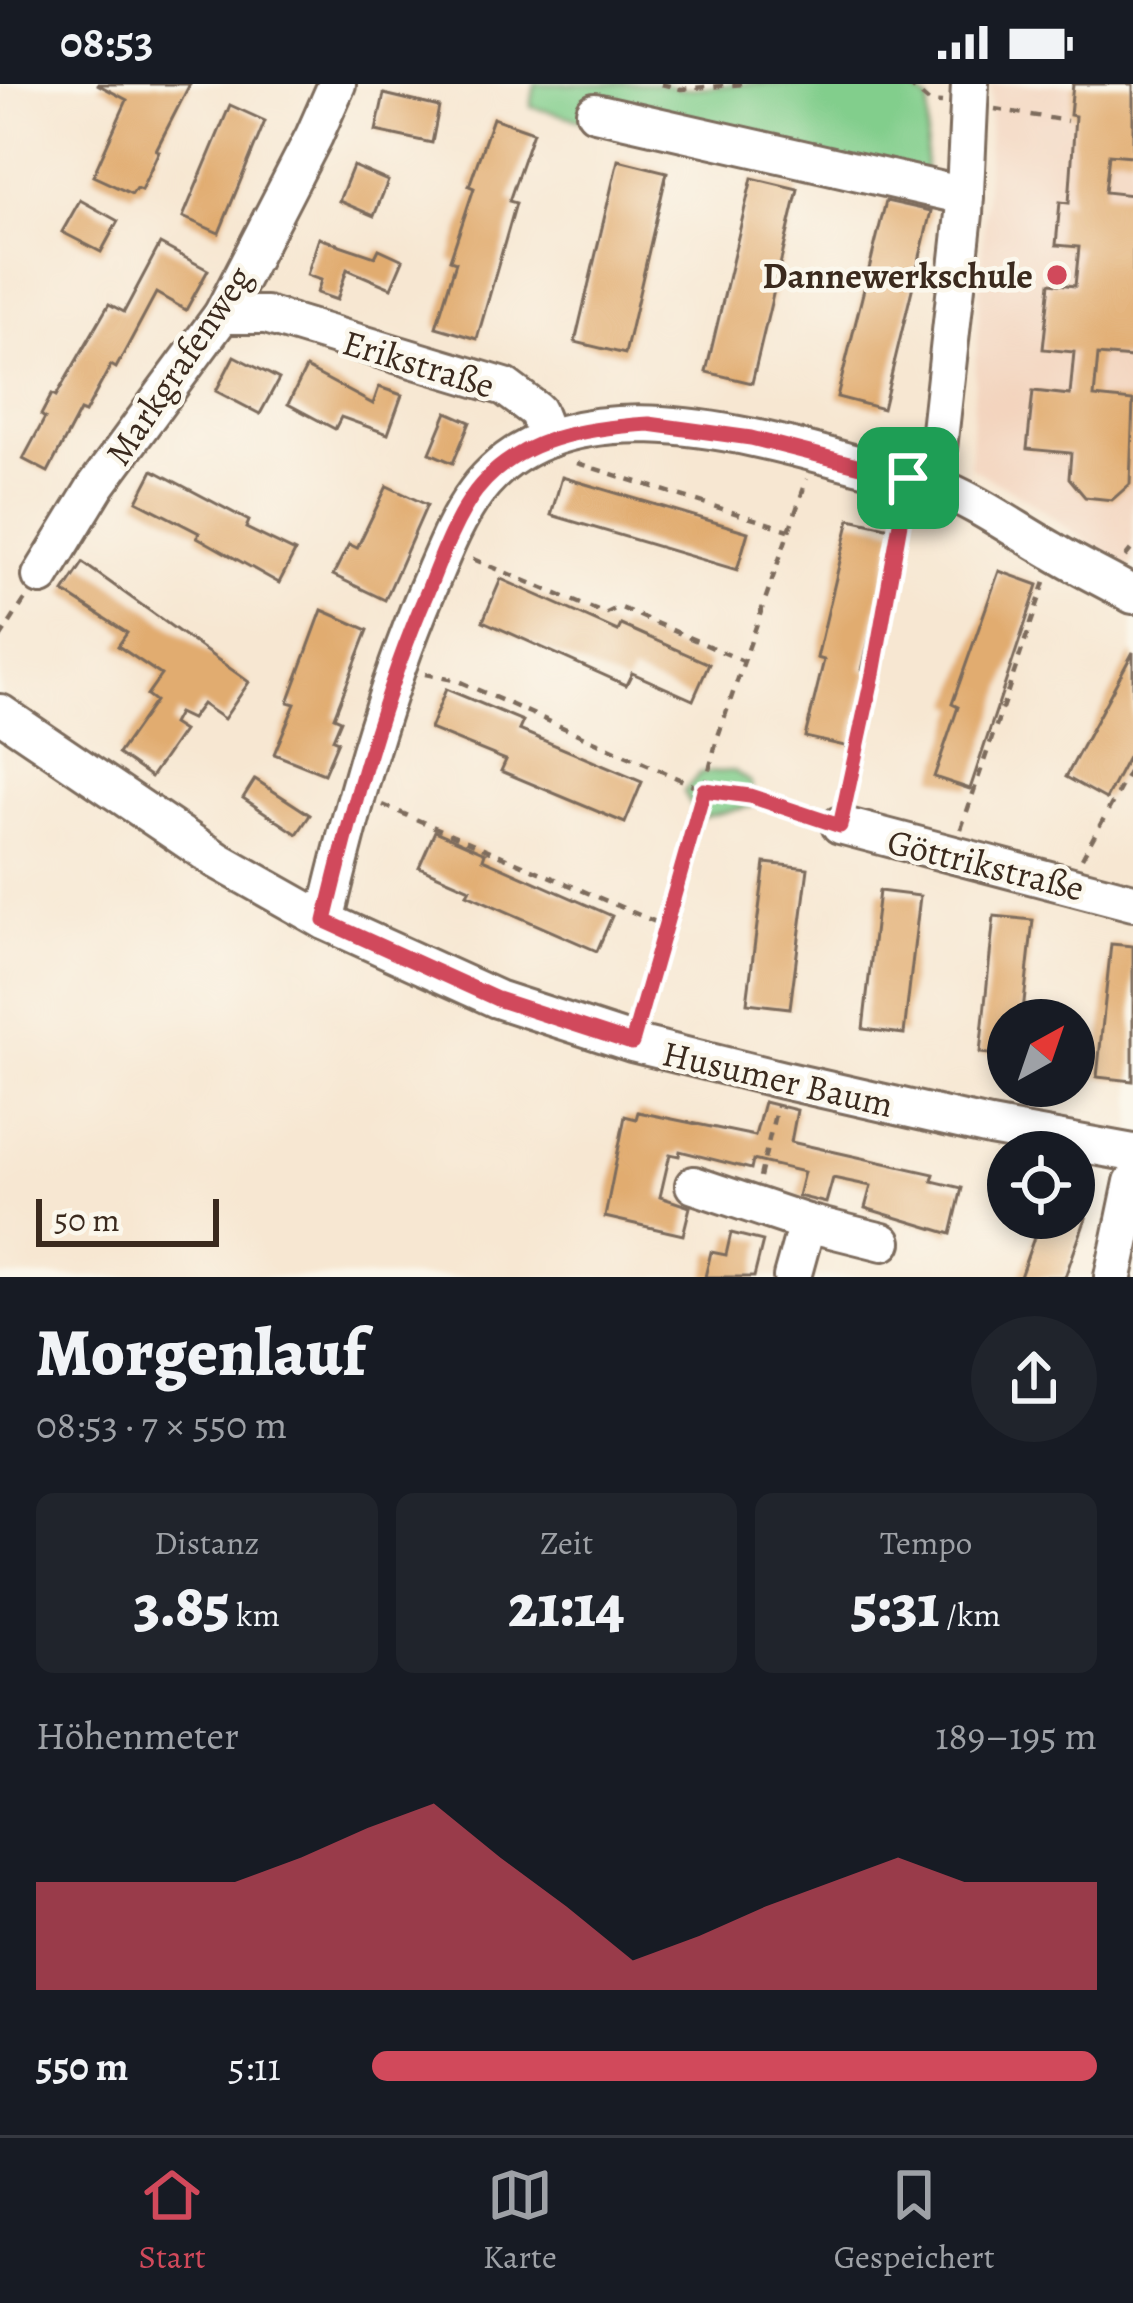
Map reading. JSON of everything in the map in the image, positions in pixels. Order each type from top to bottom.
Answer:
[{"type":"street","name":"Markgrafenweg","points":[[41,576],[96,486],[222,315],[337,84]]},
{"type":"street","points":[[921,482],[944,420],[965,196],[970,84]]},
{"type":"street","points":[[595,112],[965,196]]},
{"type":"street","name":"Erikstraße","points":[[222,315],[266,315],[505,387],[537,411],[548,439]]},
{"type":"street","points":[[325,921],[356,794],[396,668],[445,548],[477,490],[512,460],[548,439],[595,427],[649,424],[732,434],[816,453],[921,482],[1001,519],[1133,595]]},
{"type":"street","name":"Husumer Baum","points":[[0,713],[217,860],[325,921],[497,999],[632,1043],[783,1081],[1133,1154]]},
{"type":"street","name":"Göttrikstraße","points":[[840,826],[1133,902]]},
{"type":"street","points":[[1113,1277],[1133,1182]]},
{"type":"street","points":[[694,1185],[807,1223],[883,1242]]},
{"type":"street","points":[[792,1277],[807,1223]]},
{"type":"path","points":[[661,84],[680,89],[745,84]]},
{"type":"path","points":[[548,439],[560,458],[789,530]]},
{"type":"path","points":[[632,1043],[716,739],[816,453]]},
{"type":"path","points":[[396,668],[458,681],[704,790],[750,796],[840,826],[921,482]]},
{"type":"path","points":[[445,548],[605,614],[619,607],[743,662]]},
{"type":"path","points":[[947,856],[968,817],[1055,553]]},
{"type":"path","points":[[0,638],[41,576]]},
{"type":"path","points":[[1072,886],[1086,848],[1133,765]]},
{"type":"path","points":[[356,794],[665,926]]},
{"type":"path","points":[[753,1206],[783,1081]]},
{"type":"shaded area","name":"Dannewerkschule","points":[[992,84],[1133,84],[1133,562],[1126,570],[1027,499],[970,467]]},
{"type":"green space","points":[[535,84],[661,84],[681,89],[908,84],[929,102],[924,187],[694,149],[531,107]]},
{"type":"green space","points":[[734,771],[751,783],[752,806],[699,818],[684,792],[700,773]]},
{"type":"building","points":[[97,84],[190,84],[141,190],[136,188],[132,194],[93,176],[127,100]]},
{"type":"building","points":[[1073,84],[1133,84],[1133,156],[1109,154],[1105,192],[1133,195],[1133,358],[1098,355],[1094,397],[1133,401],[1130,484],[1112,500],[1085,497],[1069,478],[1071,453],[1027,449],[1033,391],[1070,395],[1074,352],[1043,349],[1050,283],[1075,286],[1079,247],[1056,245],[1060,202],[1069,203]]},
{"type":"building","points":[[384,94],[439,107],[432,143],[376,131]]},
{"type":"building","points":[[230,105],[265,121],[219,233],[183,217]]},
{"type":"building","points":[[493,118],[533,132],[509,201],[516,203],[477,339],[436,327],[456,262],[450,260],[474,188],[469,186]]},
{"type":"building","points":[[618,160],[667,172],[625,354],[575,342]]},
{"type":"building","points":[[353,166],[388,181],[374,216],[339,201]]},
{"type":"building","points":[[752,178],[798,189],[752,383],[706,372]]},
{"type":"building","points":[[80,200],[118,221],[101,252],[62,232]]},
{"type":"building","points":[[886,201],[931,211],[883,409],[837,397]]},
{"type":"building","points":[[319,238],[375,257],[379,249],[403,260],[391,288],[347,269],[337,300],[317,293],[321,280],[307,275]]},
{"type":"building","points":[[160,244],[208,270],[186,310],[156,293],[116,368],[111,365],[85,413],[80,411],[48,472],[23,459],[52,394],[56,396],[109,304],[124,312]]},
{"type":"building","points":[[234,356],[279,379],[260,414],[216,391]]},
{"type":"building","points":[[306,368],[373,404],[379,387],[402,395],[388,434],[341,417],[335,429],[288,404]]},
{"type":"building","points":[[447,412],[470,422],[453,463],[430,453]]},
{"type":"building","points":[[153,470],[249,521],[246,528],[295,552],[279,583],[137,501]]},
{"type":"building","points":[[562,477],[748,532],[737,570],[551,515]]},
{"type":"building","points":[[387,486],[427,505],[385,600],[333,575],[349,544],[357,548]]},
{"type":"building","points":[[850,519],[895,529],[849,747],[805,737],[824,660],[817,658]]},
{"type":"building","points":[[83,563],[249,682],[224,719],[202,704],[191,719],[178,713],[172,724],[183,731],[151,777],[118,754],[155,701],[147,695],[161,675],[118,646],[127,633],[64,592]]},
{"type":"building","points":[[999,571],[1038,585],[970,789],[934,777],[958,707],[952,704]]},
{"type":"building","points":[[501,579],[618,631],[621,625],[709,664],[693,700],[632,673],[626,685],[483,621]]},
{"type":"building","points":[[322,610],[368,630],[334,717],[341,720],[333,739],[338,741],[324,774],[274,754],[295,704],[288,702]]},
{"type":"building","points":[[1133,652],[1133,748],[1106,799],[1066,777]]},
{"type":"building","points":[[446,689],[523,721],[519,730],[642,782],[625,823],[501,771],[506,760],[430,729]]},
{"type":"building","points":[[255,779],[310,815],[297,834],[243,798]]},
{"type":"building","points":[[435,831],[485,853],[483,859],[612,916],[597,951],[467,894],[470,889],[419,867]]},
{"type":"building","points":[[765,863],[808,868],[790,1008],[747,1003]]},
{"type":"building","points":[[879,891],[920,896],[904,1034],[863,1029]]},
{"type":"building","points":[[994,916],[1033,920],[1024,999],[987,999],[987,1054],[980,1053]]},
{"type":"building","points":[[1111,944],[1133,946],[1133,1081],[1097,1077]]},
{"type":"building","points":[[764,1102],[797,1110],[791,1142],[934,1174],[932,1181],[962,1188],[951,1234],[865,1208],[871,1186],[833,1178],[826,1203],[798,1196],[804,1172],[753,1160],[751,1169],[680,1151],[679,1156],[670,1154],[660,1197],[690,1207],[683,1235],[605,1217],[625,1116],[636,1119],[638,1112],[755,1136]]},
{"type":"building","points":[[731,1233],[763,1241],[754,1277],[705,1277],[711,1252],[726,1255]]},
{"type":"building","points":[[1034,1239],[1079,1239],[1065,1277],[1020,1277]]},
{"type":"place","name":"Dannewerkschule","points":[[1057,275]]},
{"type":"route","points":[[649,424],[751,438],[908,478],[840,826],[750,796],[704,790],[632,1043],[497,999],[325,921],[356,794],[400,655],[445,548],[477,490],[512,460],[548,439],[595,427],[649,424]]}]
